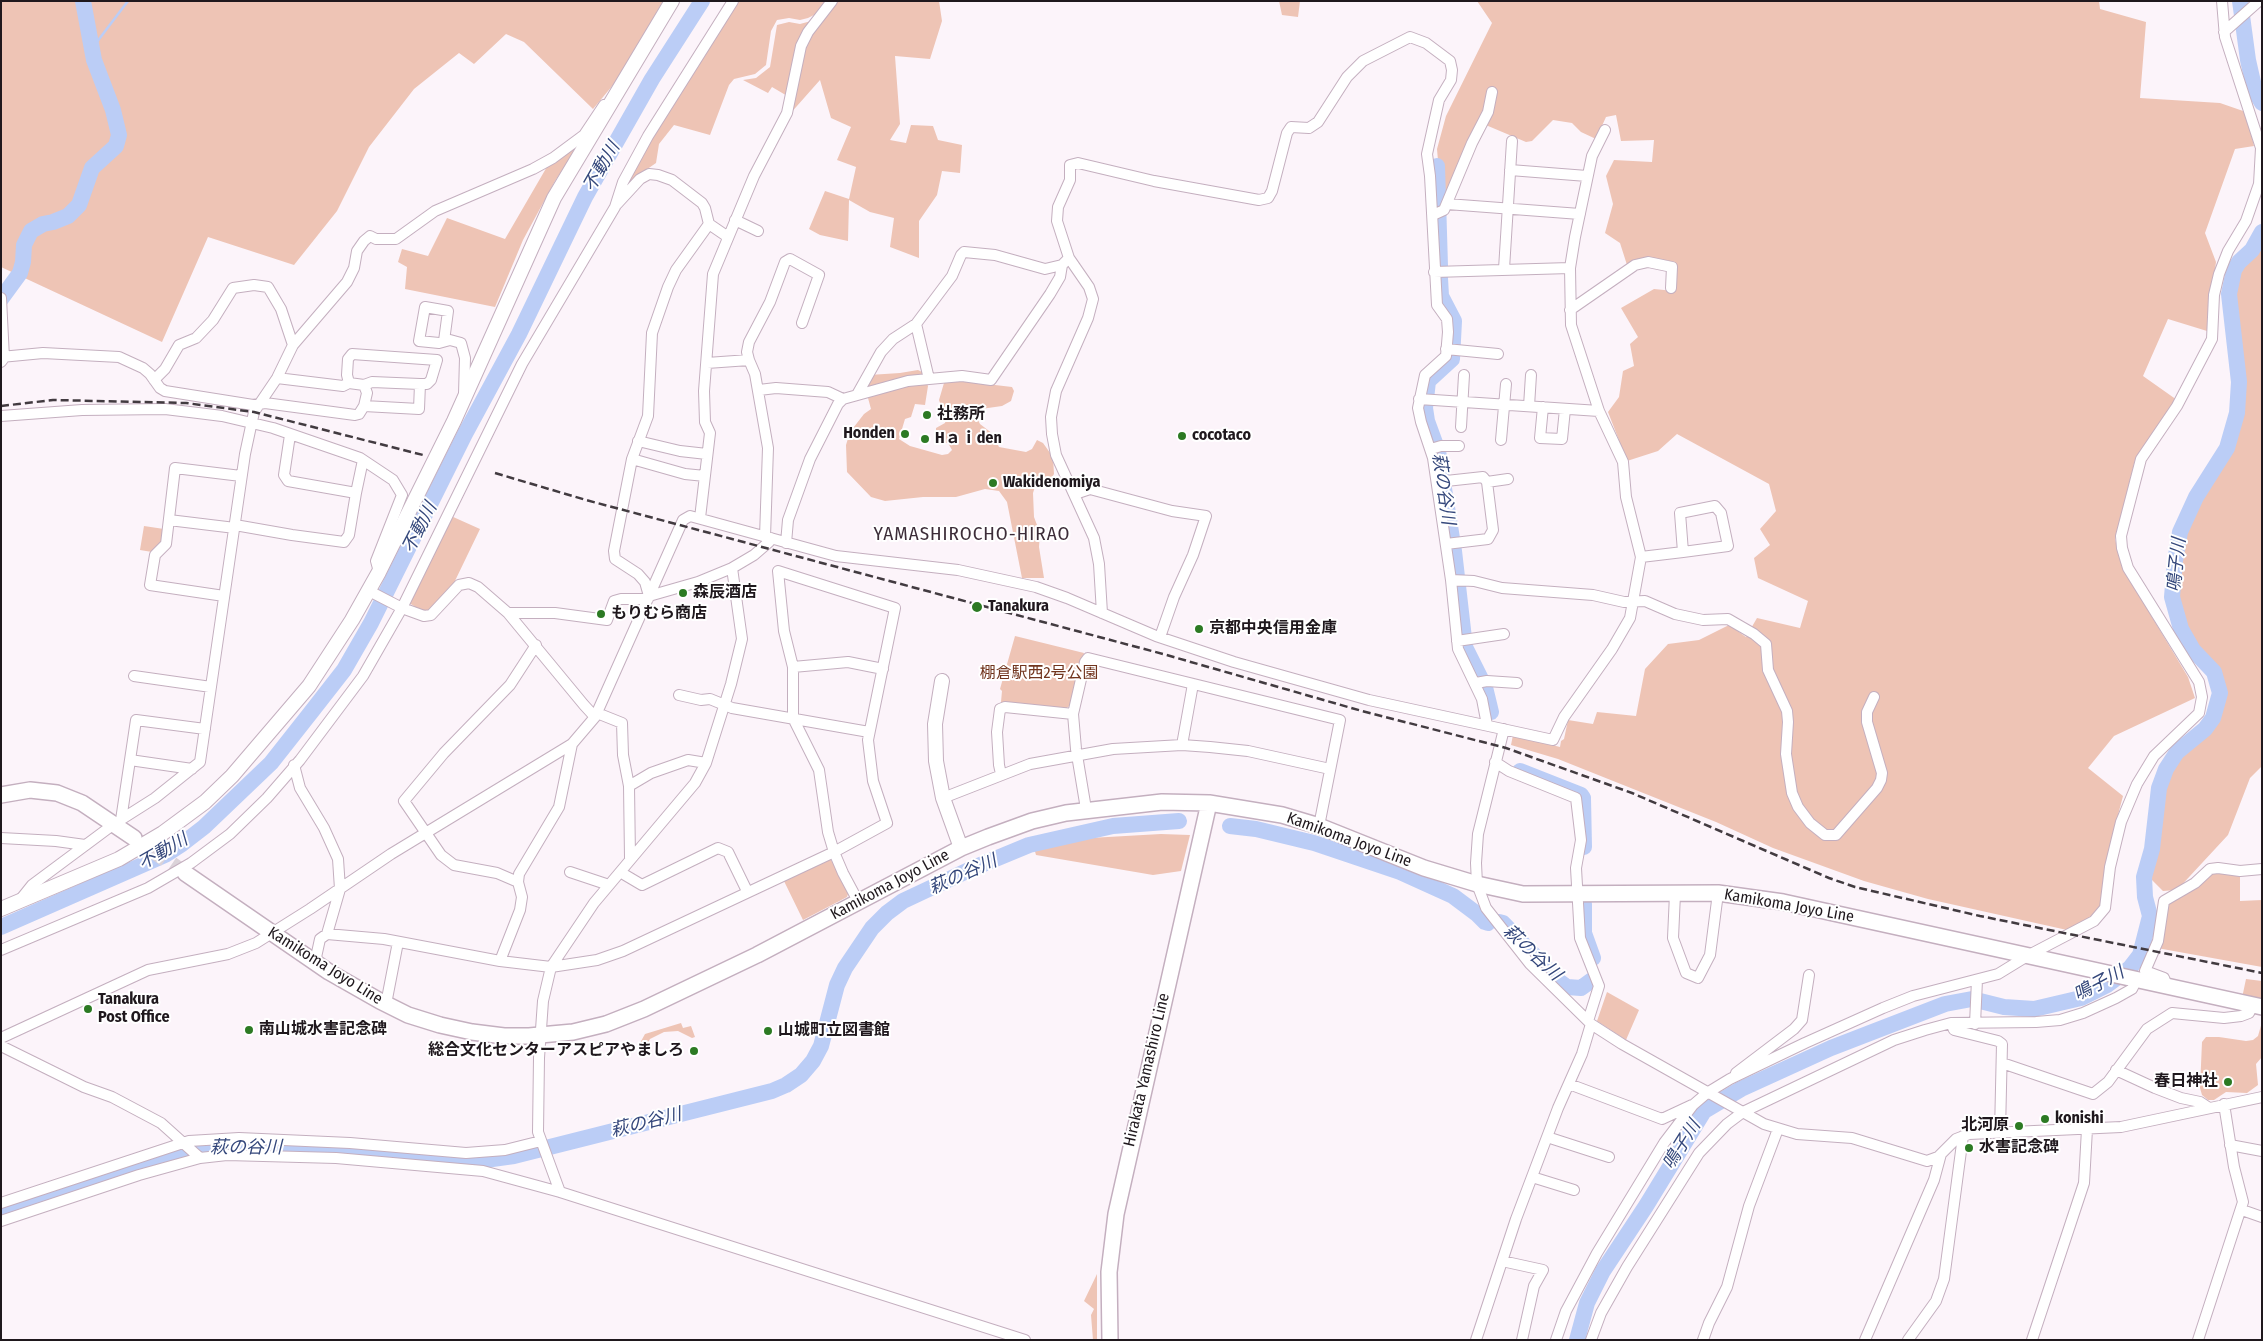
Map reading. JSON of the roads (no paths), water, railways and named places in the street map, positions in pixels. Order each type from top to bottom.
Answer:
[{"type":"main road","points":[[1,795],[20,790],[56,793],[82,803],[117,822],[134,838]]},
{"type":"main road","name":"Kamikoma Joyo Line","points":[[184,873],[349,985],[386,1004],[424,1020],[464,1031],[504,1036],[573,1032],[598,1026],[644,1010],[859,902],[961,848],[1032,821],[1086,809],[1162,802],[1209,803],[1282,814],[1318,826],[1424,868],[1478,884],[1523,894],[1718,893],[1783,902],[2257,1006]]},
{"type":"main road","name":"Hirakata Yamashiro Line","points":[[1110,1340],[1109,1272],[1116,1214],[1209,803]]},
{"type":"street","points":[[1,909],[119,859],[163,833],[204,802],[232,776],[309,686],[370,592],[463,400],[554,198],[672,1]]},
{"type":"street","points":[[615,207],[623,182],[648,136],[733,1]]},
{"type":"street","points":[[700,518],[710,433],[705,422],[704,391],[713,274],[754,176],[787,113],[801,46],[808,32],[832,1]]},
{"type":"street","points":[[1730,1079],[1805,1043],[1905,999],[1977,983],[1998,974],[2029,955],[2094,921],[2102,912],[2106,903],[2110,867],[2121,822],[2137,784],[2154,756],[2199,713],[2202,697],[2199,682],[2128,568],[2122,548],[2121,536],[2141,459],[2177,406],[2212,339],[2214,295],[2218,274],[2228,251],[2246,221],[2259,184],[2261,148],[2224,32],[2222,1]]},
{"type":"street","points":[[2224,32],[2259,1]]},
{"type":"street","points":[[786,543],[788,520],[807,468],[827,425],[838,404],[843,399],[858,393],[929,379],[962,376],[991,380],[1060,277],[1065,261],[1056,216],[1060,201],[1069,185],[1070,165],[1078,163],[1154,181],[1259,200],[1268,198],[1272,190],[1287,133],[1291,127],[1309,128],[1318,122],[1347,77],[1363,61],[1410,37],[1426,43],[1450,61],[1452,70],[1451,80],[1439,100],[1427,154],[1439,211],[1434,272],[1437,305],[1447,319],[1450,349],[1446,356],[1425,375],[1420,422],[1434,448],[1441,482],[1462,640],[1462,660],[1480,682],[1487,725]]},
{"type":"street","points":[[1439,211],[1488,112],[1492,92]]},
{"type":"street","points":[[19,901],[32,885],[117,822],[155,798],[200,762],[241,476],[251,422],[260,403],[277,378],[293,345],[347,282],[354,268],[357,250],[370,236],[376,239],[396,239],[436,211],[533,169],[553,158],[584,135],[602,106],[610,104]]},
{"type":"street","points":[[1,1038],[66,1010],[148,970],[228,954],[256,943],[427,832],[572,744],[596,715],[683,520],[690,516],[836,556],[958,570],[1023,584],[1067,598],[1160,637],[1234,662],[1369,700],[1553,740],[1564,717],[1616,642],[1630,618],[1641,558],[1626,497],[1623,462],[1600,411],[1571,325],[1570,268],[1592,156],[1605,130]]},
{"type":"street","points":[[1504,269],[1512,141]]},
{"type":"street","points":[[1510,170],[1587,176]]},
{"type":"street","points":[[1,950],[148,888],[191,863],[230,834],[277,788],[363,676],[400,607],[522,364],[615,207],[640,180],[649,174],[672,180],[702,203],[706,208],[709,224],[728,237]]},
{"type":"street","points":[[1439,211],[1507,208],[1580,214]]},
{"type":"street","points":[[736,220],[758,231]]},
{"type":"street","points":[[648,597],[645,582],[638,574],[615,559],[614,551],[632,459],[649,407],[652,333],[676,270],[709,224]]},
{"type":"street","points":[[858,393],[881,352],[893,339],[916,324],[952,276],[964,252],[995,255],[1045,269],[1065,261]]},
{"type":"street","points":[[508,613],[555,613],[607,620],[614,601],[648,597],[698,582],[732,568],[754,555],[769,542],[768,448],[759,390],[747,352],[749,342],[770,302],[785,262],[790,260],[819,274],[802,323]]},
{"type":"street","points":[[1065,261],[1089,287],[1093,299],[1088,318],[1062,375],[1051,417],[1056,455],[1091,529],[1097,547],[1102,612]]},
{"type":"street","points":[[1570,310],[1635,266],[1648,262],[1672,267],[1671,288]]},
{"type":"street","points":[[1434,272],[1570,268]]},
{"type":"street","points":[[154,380],[179,345],[196,338],[213,320],[233,288],[254,285],[268,287],[281,309],[293,345]]},
{"type":"street","points":[[2,298],[2,359],[43,353],[119,357],[144,368],[164,391],[253,405],[260,403],[355,415],[359,414],[364,406],[367,392],[364,385]]},
{"type":"street","points":[[916,324],[929,379]]},
{"type":"street","points":[[444,342],[450,340],[461,343],[465,358],[463,400]]},
{"type":"street","points":[[1450,349],[1498,354]]},
{"type":"street","points":[[277,378],[343,386],[349,383],[364,385],[372,382],[427,384],[431,380],[437,360],[352,354],[348,359],[347,375],[349,383]]},
{"type":"street","points":[[707,363],[748,360]]},
{"type":"street","points":[[1461,427],[1464,375]]},
{"type":"street","points":[[1529,406],[1531,375]]},
{"type":"street","points":[[364,406],[419,409],[420,384]]},
{"type":"street","points":[[1501,440],[1506,384]]},
{"type":"street","points":[[759,390],[776,388],[828,392],[843,399]]},
{"type":"street","points":[[1423,398],[1600,411]]},
{"type":"street","points":[[1543,407],[1540,438],[1562,439],[1565,409]]},
{"type":"street","points":[[1,416],[82,410],[165,409],[222,416],[251,422],[364,460],[393,480],[402,495],[402,500],[376,561],[379,572]]},
{"type":"street","points":[[290,435],[284,475],[286,480],[356,493]]},
{"type":"street","points":[[638,440],[680,451],[708,454]]},
{"type":"street","points":[[1434,448],[1459,446]]},
{"type":"street","points":[[632,459],[686,474],[705,476]]},
{"type":"street","points":[[170,520],[235,526],[344,542],[349,535],[364,460]]},
{"type":"street","points":[[224,596],[150,585],[155,555],[166,544],[176,468],[241,476]]},
{"type":"street","points":[[1441,482],[1483,477],[1487,482],[1493,530],[1488,538],[1450,543]]},
{"type":"street","points":[[1487,482],[1508,479]]},
{"type":"street","points":[[1075,494],[1090,489],[1172,510],[1206,516],[1193,555],[1174,598],[1160,637]]},
{"type":"street","points":[[1641,558],[1728,546],[1721,513],[1715,506],[1680,512],[1683,552]]},
{"type":"street","points":[[560,1192],[538,1132],[543,1001],[551,967],[577,925],[630,858],[695,783],[706,763],[725,704],[742,639],[742,626],[732,568]]},
{"type":"street","points":[[327,934],[384,939],[500,961],[551,967],[597,960],[623,951],[747,891],[834,852],[886,823],[872,780],[869,732],[895,608],[778,570],[784,632],[793,667],[794,718],[819,770],[828,832],[834,852],[859,902]]},
{"type":"street","points":[[1455,581],[1474,581],[1502,588],[1592,595],[1624,602],[1645,601],[1675,614],[1703,620],[1728,619],[1743,627],[1766,644],[1768,670],[1787,711],[1786,754],[1792,793],[1798,807],[1810,823],[1825,834],[1836,834],[1877,788],[1881,780],[1882,773],[1867,722],[1867,712],[1874,697]]},
{"type":"street","points":[[370,592],[400,607],[424,616],[431,616],[459,584],[465,583],[478,587],[508,613],[584,706],[596,715],[622,723],[623,755],[629,786],[630,858]]},
{"type":"street","points":[[1462,640],[1504,634]]},
{"type":"street","points":[[518,882],[497,874],[454,865],[441,855],[404,801],[444,753],[510,686],[536,645]]},
{"type":"street","points":[[1086,809],[1073,714],[1085,662],[1088,658],[1340,720],[1318,826]]},
{"type":"street","points":[[793,667],[848,662],[883,669]]},
{"type":"street","points":[[134,676],[211,687]]},
{"type":"street","points":[[942,681],[937,705],[936,761],[943,798],[961,848]]},
{"type":"street","points":[[1480,682],[1517,683]]},
{"type":"street","points":[[1182,745],[1193,684]]},
{"type":"street","points":[[679,695],[701,700],[710,699],[732,708],[869,732]]},
{"type":"street","points":[[1001,774],[997,732],[1000,709],[1005,707],[1073,714]]},
{"type":"street","points":[[117,822],[136,720],[206,729]]},
{"type":"street","points":[[1504,729],[1478,834],[1476,862],[1478,884],[1486,908],[1509,939],[1590,1023],[1622,1044],[1764,1124],[1797,1134],[1852,1138],[1923,1161],[1932,1160],[1950,1144],[1963,1136],[2000,1132],[2122,1127],[2262,1097]]},
{"type":"street","points":[[500,961],[520,910],[522,897],[518,882],[519,874],[559,807],[572,744]]},
{"type":"street","points":[[943,798],[1030,764],[1113,749],[1182,745],[1248,751],[1330,768]]},
{"type":"street","points":[[130,760],[192,769]]},
{"type":"street","points":[[629,786],[651,773],[688,760],[706,763]]},
{"type":"street","points":[[1476,1340],[1532,1177],[1582,1054],[1599,986],[1580,938],[1576,868],[1581,840],[1576,798],[1509,771],[1495,762]]},
{"type":"street","points":[[294,765],[300,788],[324,828],[338,859],[340,889],[327,934],[320,939],[315,962]]},
{"type":"street","points":[[1,838],[56,841],[85,845]]},
{"type":"street","points":[[620,872],[642,885],[718,848],[728,852],[747,891]]},
{"type":"street","points":[[2167,986],[2164,978],[2145,971],[2158,941],[2164,901],[2195,884],[2210,870],[2218,868],[2240,871],[2262,869]]},
{"type":"street","points":[[570,872],[609,885]]},
{"type":"street","points":[[1675,894],[1673,938],[1686,973],[1698,978],[1710,955],[1718,893]]},
{"type":"street","points":[[386,1004],[398,942]]},
{"type":"street","points":[[1569,1084],[1662,1118],[1693,1105],[1710,1095],[1802,1020],[1809,975]]},
{"type":"street","points":[[1591,1340],[1601,1312],[1699,1153],[1741,1110],[1894,1040],[1951,1023],[2060,1020],[2083,1013],[2116,998],[2132,989],[2137,979]]},
{"type":"street","points":[[1975,1021],[1977,983]]},
{"type":"street","points":[[2002,1063],[2093,1094],[2108,1082],[2147,1029],[2172,1013],[2224,1018],[2241,1016],[2249,1013],[2257,1006]]},
{"type":"street","points":[[1951,1023],[1954,1030],[1998,1041],[2002,1044],[2000,1132]]},
{"type":"street","points":[[1,1046],[84,1087],[112,1097],[161,1123],[198,1156]]},
{"type":"street","points":[[2116,1070],[2181,1098],[2205,1104],[2209,1108]]},
{"type":"street","points":[[2198,1340],[2242,1210],[2243,1202],[2230,1145],[2224,1104]]},
{"type":"street","points":[[1556,1340],[1566,1311],[1597,1253],[1664,1143],[1693,1105]]},
{"type":"street","points":[[1703,1340],[1709,1323],[1727,1287],[1749,1206],[1778,1129]]},
{"type":"street","points":[[2032,1340],[2084,1183],[2087,1129]]},
{"type":"street","points":[[1908,1340],[1936,1301],[1944,1279],[1963,1136]]},
{"type":"street","points":[[1547,1137],[1609,1157]]},
{"type":"street","points":[[1,1203],[184,1143],[206,1139],[240,1138],[350,1143],[475,1153],[505,1150],[542,1142]]},
{"type":"street","points":[[2230,1145],[2262,1151]]},
{"type":"street","points":[[1,1221],[198,1156],[228,1154],[308,1157],[465,1168],[483,1171],[560,1192],[1025,1340]]},
{"type":"street","points":[[1865,1340],[1934,1180],[1941,1154]]},
{"type":"street","points":[[1532,1177],[1574,1190]]},
{"type":"street","points":[[2242,1210],[2262,1217]]},
{"type":"street","points":[[1502,1261],[1543,1270],[1534,1286],[1522,1340]]},
{"type":"waterway","points":[[1,299],[20,273],[24,245],[31,231],[43,224],[68,216],[79,205],[92,168],[116,146],[119,135],[113,110],[94,60],[83,1]]},
{"type":"waterway","points":[[93,47],[128,1]]},
{"type":"waterway","name":"不動川","points":[[1,927],[165,855],[182,844],[204,827],[271,763],[344,670],[371,623],[465,434],[519,334],[585,197],[652,79],[702,1]]},
{"type":"waterway","name":"鳴子川","points":[[2240,1],[2248,60],[2255,91],[2262,103]]},
{"type":"waterway","name":"萩の谷川","points":[[1437,166],[1440,266]]},
{"type":"waterway","name":"鳴子川","points":[[1577,1340],[1587,1303],[1603,1271],[1646,1206],[1704,1111],[1741,1089],[1831,1048],[1945,1004],[1972,999],[2004,1007],[2034,1009],[2081,998],[2107,985],[2130,968],[2140,955],[2150,916],[2145,897],[2144,877],[2152,849],[2159,788],[2166,769],[2177,752],[2205,729],[2213,718],[2220,693],[2214,672],[2193,650],[2181,629],[2172,597],[2175,561],[2180,532],[2196,497],[2227,448],[2237,413],[2239,382],[2229,294],[2234,270],[2239,262],[2252,250],[2262,232]]},
{"type":"waterway","name":"萩の谷川","points":[[1440,278],[1441,296],[1454,321],[1452,359],[1428,381],[1425,408],[1427,421],[1438,451],[1454,551],[1465,647],[1485,687],[1491,712]]},
{"type":"waterway","name":"萩の谷川","points":[[1520,771],[1581,795],[1583,798],[1584,847]]},
{"type":"waterway","name":"萩の谷川","points":[[1,1213],[196,1148],[213,1146],[292,1148],[452,1160],[485,1160],[514,1156],[772,1091],[786,1085],[801,1075],[813,1061],[821,1046],[837,985],[845,968],[872,928],[903,901],[971,869],[1029,845],[1113,826],[1179,821]]},
{"type":"waterway","name":"萩の谷川","points":[[1230,826],[1256,829],[1314,843],[1400,872],[1453,896],[1488,923]]},
{"type":"waterway","name":"萩の谷川","points":[[1584,904],[1584,933],[1593,958]]},
{"type":"waterway","name":"萩の谷川","points":[[1499,922],[1503,923],[1567,987],[1581,988],[1592,980]]},
{"type":"tunnel","points":[[134,838],[185,873]]},
{"type":"railway","points":[[1,406],[53,400],[186,403],[254,412],[423,455]]},
{"type":"railway","points":[[495,473],[586,500],[1163,654],[1362,711],[1506,748],[1632,793],[1829,878],[1855,887],[1980,916],[2262,973]]},
{"type":"place","name":"社務所","points":[[927,415]]},
{"type":"place","name":"Honden","points":[[905,434]]},
{"type":"place","name":"cocotaco","points":[[1182,436]]},
{"type":"place","name":"Hａｉden","points":[[925,439]]},
{"type":"place","name":"Wakidenomiya","points":[[993,483]]},
{"type":"place","name":"森辰酒店","points":[[683,593]]},
{"type":"place","name":"Tanakura","points":[[977,607]]},
{"type":"place","name":"もりむら商店","points":[[601,614]]},
{"type":"place","name":"京都中央信用金庫","points":[[1199,629]]},
{"type":"place","name":"Tanakura Post Office","points":[[88,1009]]},
{"type":"place","name":"南山城水害記念碑","points":[[249,1030]]},
{"type":"place","name":"山城町立図書館","points":[[768,1031]]},
{"type":"place","name":"総合文化センターアスピアやましろ","points":[[694,1051]]},
{"type":"place","name":"春日神社","points":[[2228,1082]]},
{"type":"place","name":"konishi","points":[[2045,1119]]},
{"type":"place","name":"北河原","points":[[2019,1126]]},
{"type":"place","name":"水害記念碑","points":[[1969,1148]]},
{"type":"district","name":"YAMASHIROCHO-HIRAO","points":[[972,535]]},
{"type":"park label","name":"棚倉駅西2号公園","points":[[1039,674]]}]
